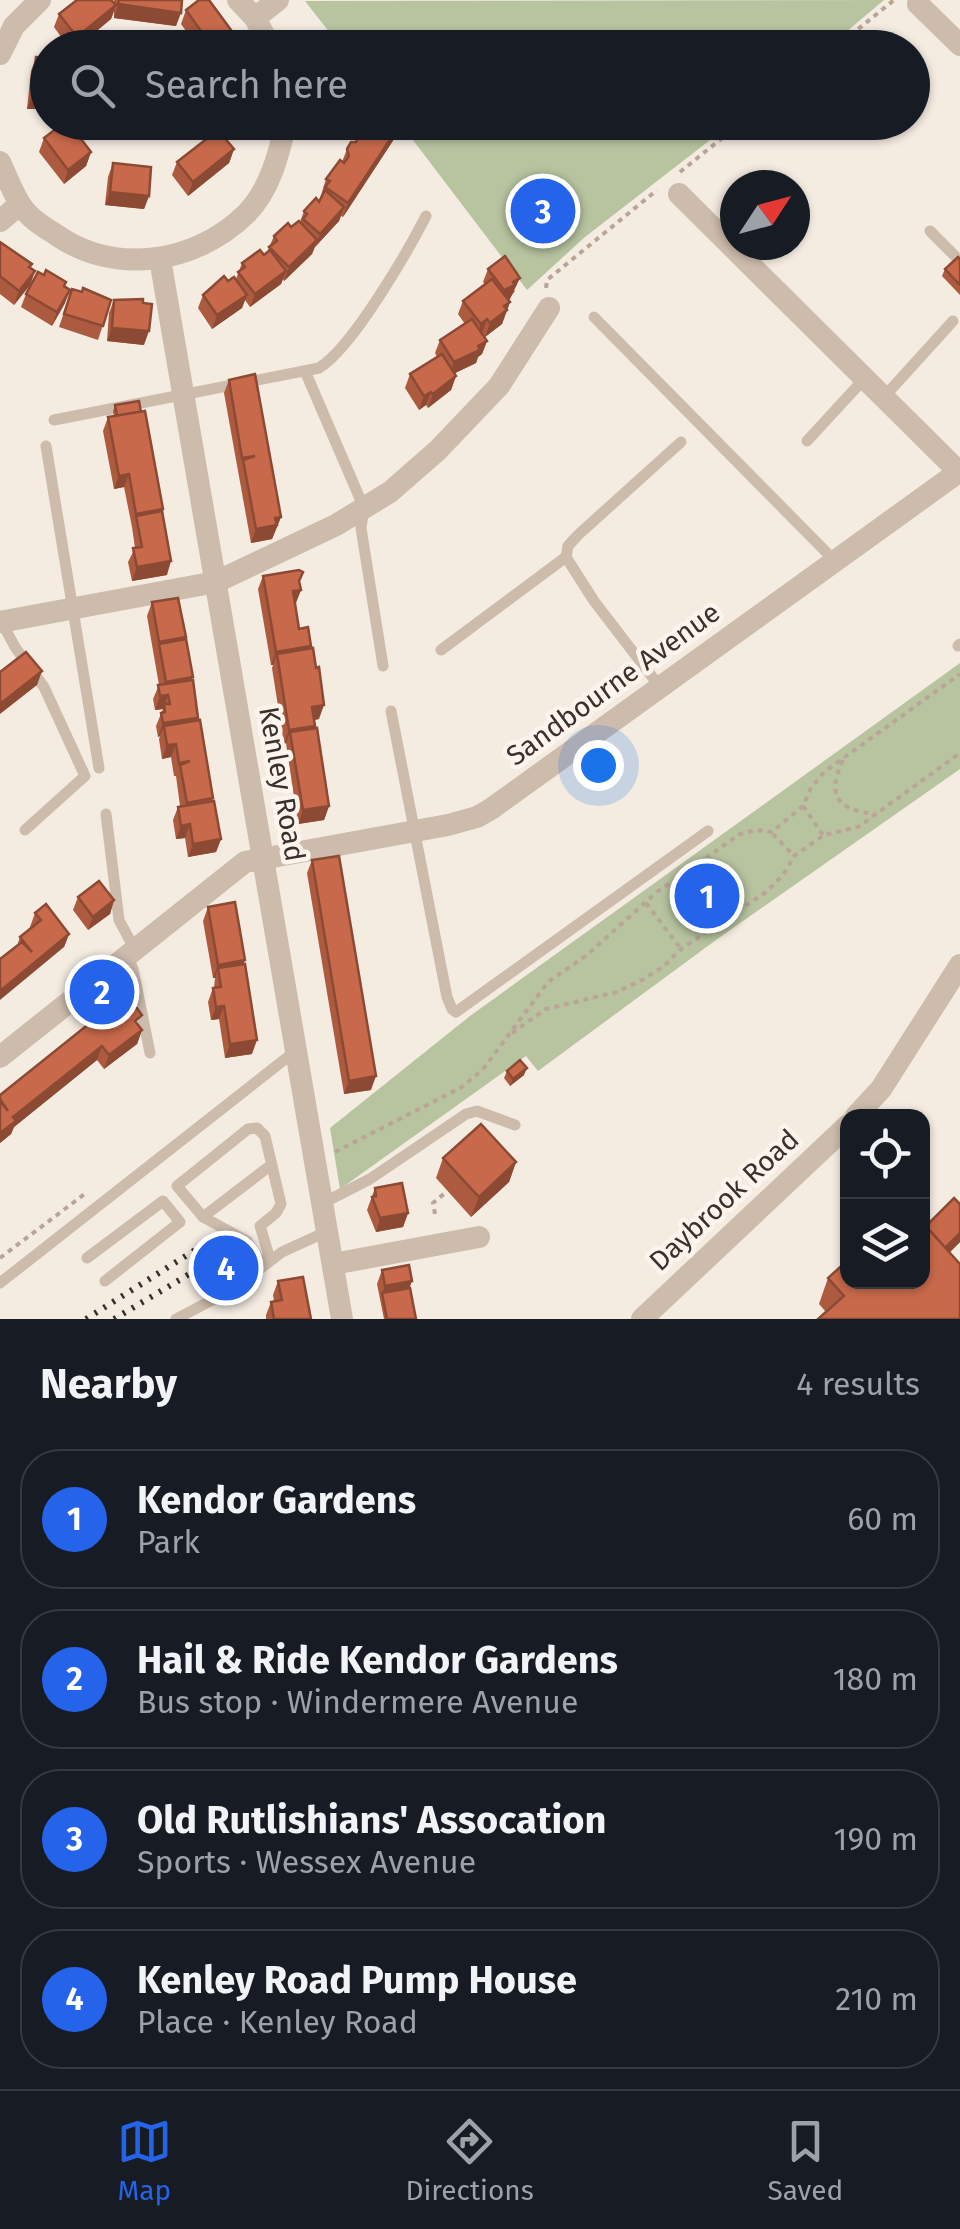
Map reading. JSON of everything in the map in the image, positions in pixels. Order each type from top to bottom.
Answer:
[{"type":"street","points":[[0,54],[14,26],[40,0]]},
{"type":"street","points":[[238,0],[262,30]]},
{"type":"street","points":[[256,18],[278,0]]},
{"type":"street","points":[[918,4],[960,46]]},
{"type":"street","points":[[0,162],[20,204],[36,222],[87,253],[101,258],[160,259],[208,242],[248,212],[277,164],[282,140]]},
{"type":"street","points":[[672,185],[960,472]]},
{"type":"street","points":[[0,220],[20,204]]},
{"type":"street","name":"Kenley Road","points":[[160,259],[342,1319]]},
{"type":"street","points":[[1,622],[216,582],[286,552],[364,508],[412,475],[480,408],[518,360],[548,298]]},
{"type":"street","name":"Sandbourne Avenue","points":[[0,1057],[238,867],[264,858],[465,820],[491,809],[960,472]]},
{"type":"street","points":[[862,1109],[898,1064],[960,965]]},
{"type":"street","name":"Daybrook Road","points":[[642,1319],[840,1133]]},
{"type":"street","points":[[333,1264],[479,1238]]},
{"type":"lane","points":[[54,420],[319,368],[336,356],[406,254],[426,216]]},
{"type":"lane","points":[[930,230],[960,261]]},
{"type":"lane","points":[[594,317],[835,561]]},
{"type":"lane","points":[[884,397],[954,322]]},
{"type":"lane","points":[[305,371],[364,508],[361,528],[382,666]]},
{"type":"lane","points":[[807,440],[865,378]]},
{"type":"lane","points":[[660,687],[566,558],[568,546],[578,535],[681,442]]},
{"type":"lane","points":[[46,446],[99,768]]},
{"type":"lane","points":[[442,650],[566,558]]},
{"type":"lane","points":[[1,622],[44,688],[86,776],[25,830]]},
{"type":"lane","points":[[391,711],[447,997],[456,1012],[708,830]]},
{"type":"lane","points":[[106,814],[120,920],[150,1052]]},
{"type":"lane","points":[[0,1283],[298,1049]]},
{"type":"lane","points":[[323,1203],[370,1179],[466,1114],[477,1111],[515,1125]]},
{"type":"lane","points":[[257,1128],[265,1136],[280,1204],[276,1214],[260,1226],[266,1261],[247,1241],[203,1217],[177,1186],[248,1129],[257,1128]]},
{"type":"lane","points":[[203,1217],[271,1165]]},
{"type":"lane","points":[[87,1258],[163,1201],[180,1222],[104,1282]]},
{"type":"lane","points":[[176,1319],[256,1274],[266,1261],[328,1231]]},
{"type":"path","points":[[857,30],[894,0]]},
{"type":"path","points":[[548,298],[547,280],[672,185],[722,140]]},
{"type":"path","points":[[772,832],[803,806],[824,772],[960,674]]},
{"type":"path","points":[[507,1037],[546,1009],[617,992],[642,980],[766,892],[794,856],[824,835],[848,832],[960,753]]},
{"type":"path","points":[[843,759],[834,787],[838,800],[849,809],[876,814]]},
{"type":"path","points":[[803,806],[824,835]]},
{"type":"path","points":[[331,1151],[343,1149],[462,1087],[484,1068],[548,982],[587,956],[646,903],[740,834],[772,832],[794,856]]},
{"type":"path","points":[[646,903],[681,949]]},
{"type":"path","points":[[435,1214],[434,1204],[445,1193]]},
{"type":"green space","points":[[884,0],[848,30],[328,30],[305,1]]},
{"type":"green space","points":[[413,140],[710,140],[585,237],[527,290]]},
{"type":"green space","points":[[960,663],[960,769],[538,1071],[526,1056],[340,1189],[330,1128],[470,1016]]},
{"type":"building","points":[[77,0],[111,0],[116,5],[86,30],[72,30],[59,14]]},
{"type":"building","points":[[119,0],[182,0],[181,13],[118,4]]},
{"type":"building","points":[[199,0],[209,0],[231,30],[200,30],[186,10]]},
{"type":"building","points":[[46,140],[82,140],[91,152],[68,170]]},
{"type":"building","points":[[205,140],[226,140],[234,149],[193,182],[177,162]]},
{"type":"building","points":[[390,140],[348,203],[325,187],[330,181],[326,179],[340,160],[344,163],[351,142]]},
{"type":"building","points":[[113,163],[151,167],[149,196],[110,192]]},
{"type":"building","points":[[325,190],[344,207],[320,234],[303,219],[307,214],[304,211],[316,198],[319,202]]},
{"type":"building","points":[[299,221],[317,240],[289,267],[269,247],[288,223],[291,227]]},
{"type":"building","points":[[0,242],[32,264],[29,267],[35,271],[19,291],[0,276]]},
{"type":"building","points":[[260,250],[264,255],[270,250],[286,271],[255,294],[238,272],[245,267],[242,263]]},
{"type":"building","points":[[505,256],[520,278],[504,290],[488,269]]},
{"type":"building","points":[[960,259],[960,285],[945,269]]},
{"type":"building","points":[[46,270],[66,282],[64,286],[70,290],[57,312],[26,294],[38,272],[44,275]]},
{"type":"building","points":[[224,276],[228,281],[234,277],[247,295],[217,315],[203,295]]},
{"type":"building","points":[[492,279],[510,302],[504,306],[507,310],[490,323],[487,319],[481,324],[463,301]]},
{"type":"building","points":[[83,288],[111,300],[103,326],[64,314],[72,289],[82,292]]},
{"type":"building","points":[[143,299],[143,303],[152,304],[149,331],[112,328],[114,300]]},
{"type":"building","points":[[472,319],[487,341],[478,346],[480,350],[454,362],[440,340]]},
{"type":"building","points":[[442,354],[456,376],[433,394],[424,396],[410,374]]},
{"type":"building","points":[[255,374],[281,517],[275,518],[277,525],[256,529],[243,460],[255,456],[242,458],[229,380]]},
{"type":"building","points":[[139,401],[141,412],[117,416],[115,405]]},
{"type":"building","points":[[145,411],[163,509],[136,514],[129,474],[119,476],[108,417]]},
{"type":"building","points":[[162,511],[171,561],[137,567],[133,548],[142,547],[136,516]]},
{"type":"building","points":[[303,572],[301,590],[293,591],[299,629],[308,627],[311,646],[276,652],[263,576]]},
{"type":"building","points":[[178,598],[186,637],[159,642],[152,602]]},
{"type":"building","points":[[186,639],[193,677],[166,682],[159,644]]},
{"type":"building","points":[[313,648],[324,705],[312,707],[315,726],[289,730],[277,654]]},
{"type":"building","points":[[26,652],[42,671],[0,704],[0,672]]},
{"type":"building","points":[[193,680],[198,718],[163,723],[164,704],[170,704],[168,695],[160,696],[158,685]]},
{"type":"building","points":[[200,720],[213,798],[187,803],[180,765],[190,761],[179,763],[176,744],[167,745],[164,726]]},
{"type":"building","points":[[317,728],[329,806],[303,810],[290,732]]},
{"type":"building","points":[[214,801],[221,839],[193,844],[190,824],[181,826],[178,807]]},
{"type":"building","points":[[339,856],[376,1076],[349,1081],[312,860]]},
{"type":"building","points":[[99,881],[114,900],[93,917],[78,897]]},
{"type":"building","points":[[235,902],[245,960],[218,965],[208,907]]},
{"type":"building","points":[[46,904],[69,934],[0,991],[0,959],[22,942],[32,952],[20,937],[41,920],[35,913]]},
{"type":"building","points":[[245,964],[257,1040],[230,1044],[224,1006],[216,1007],[213,988],[221,987],[218,968]]},
{"type":"building","points":[[130,999],[142,1015],[135,1021],[142,1030],[109,1055],[102,1046],[13,1117],[16,1121],[0,1133],[0,1101],[8,1111],[0,1095],[110,1007],[114,1012]]},
{"type":"building","points":[[520,1060],[527,1068],[513,1079],[507,1071]]},
{"type":"building","points":[[481,1124],[516,1162],[479,1197],[443,1158]]},
{"type":"building","points":[[402,1183],[408,1213],[380,1218],[372,1197],[376,1196],[375,1188]]},
{"type":"building","points":[[954,1198],[960,1204],[960,1233],[945,1248],[930,1231],[930,1222]]},
{"type":"building","points":[[930,1231],[960,1264],[960,1319],[818,1319],[844,1296],[828,1278],[840,1267],[840,1289],[930,1289]]},
{"type":"building","points":[[233,1248],[242,1261],[224,1274],[214,1262]]},
{"type":"building","points":[[409,1265],[412,1281],[385,1286],[382,1270]]},
{"type":"building","points":[[303,1277],[311,1319],[274,1319],[271,1302],[282,1300],[278,1281]]},
{"type":"building","points":[[410,1288],[416,1319],[387,1319],[382,1293]]},
{"type":"railway","points":[[86,1319],[211,1240]]},
{"type":"railway","points":[[114,1319],[223,1254]]},
{"type":"place","name":"Old Rutlishians' Assocation","points":[[543,211]]},
{"type":"place","name":"Kendor Gardens","points":[[707,896]]},
{"type":"place","name":"Hail & Ride Kendor Gardens","points":[[102,992]]},
{"type":"place","name":"Kenley Road Pump House","points":[[226,1268]]}]
